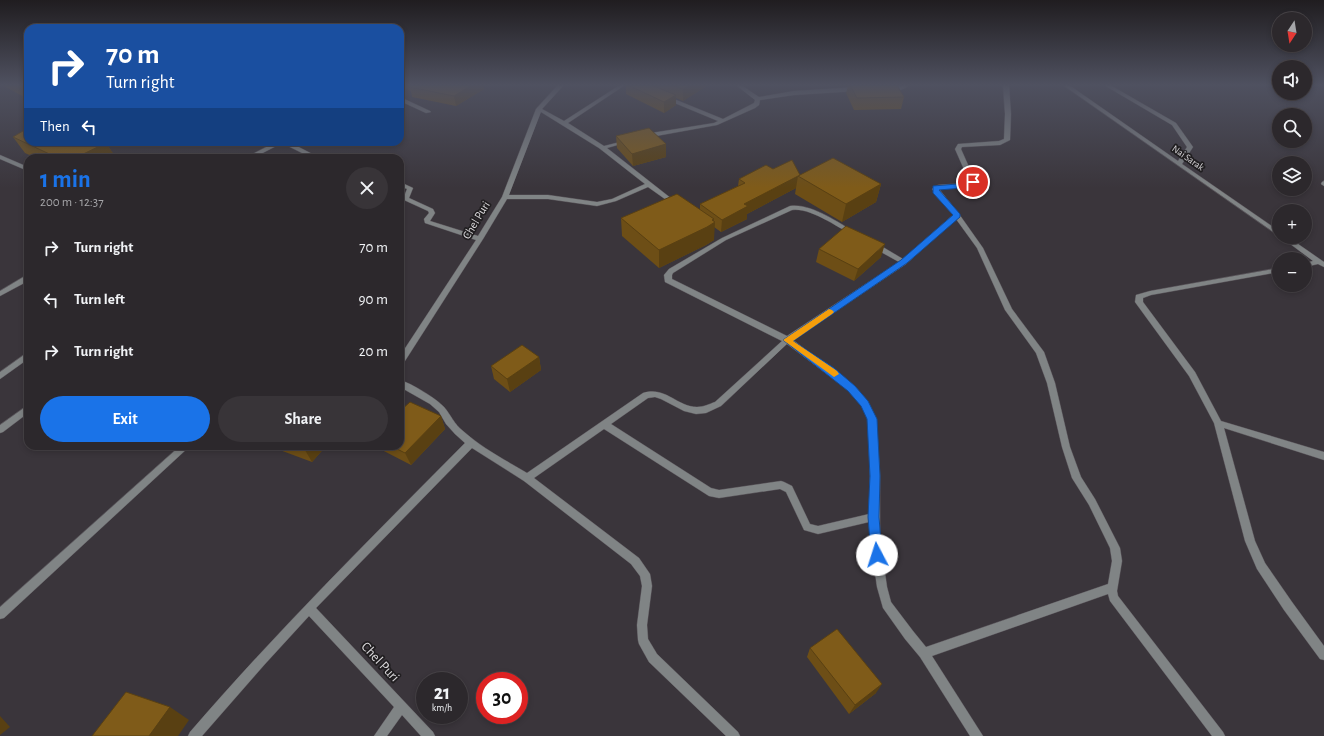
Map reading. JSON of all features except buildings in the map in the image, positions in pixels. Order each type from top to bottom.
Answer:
[{"type":"street","name":"Chel Puri","points":[[404,356],[480,239],[505,196],[535,119]]},
{"type":"street","points":[[557,119],[602,148],[648,185],[680,207]]},
{"type":"street","points":[[564,123],[570,119]]},
{"type":"street","points":[[720,119],[724,121]]},
{"type":"street","points":[[602,148],[633,139],[680,129],[703,127],[727,119]]},
{"type":"street","points":[[1008,119],[1007,140],[1000,143],[960,145],[958,149],[973,183],[971,185],[938,187],[935,189],[980,248],[1009,310],[1040,352],[1051,383],[1066,447],[1077,478],[1092,502],[1115,548],[1117,561],[1112,588],[1114,598],[1219,736]]},
{"type":"street","name":"Nai Sarak","points":[[1115,119],[1272,229]]},
{"type":"street","points":[[1166,119],[1174,124],[1190,147],[1179,164]]},
{"type":"street","points":[[256,154],[272,146]]},
{"type":"street","points":[[292,146],[309,154]]},
{"type":"street","points":[[0,157],[24,167]]},
{"type":"street","points":[[505,196],[543,197],[597,204],[614,200],[648,185]]},
{"type":"street","points":[[404,186],[410,188],[406,199],[431,210],[432,213],[427,222],[480,239]]},
{"type":"street","points":[[858,236],[812,210],[796,207],[721,236],[671,271],[668,274],[668,280],[787,340],[851,388],[865,404],[872,419],[875,476],[874,517],[879,568],[887,604],[924,653],[977,736]]},
{"type":"street","points":[[527,478],[640,398],[652,393],[687,409],[698,412],[709,410],[718,404],[787,340],[904,262],[957,216]]},
{"type":"street","points":[[865,240],[904,262]]},
{"type":"street","points":[[1294,244],[1322,264]]},
{"type":"street","points":[[1312,265],[1322,264]]},
{"type":"street","points":[[1272,271],[1150,293],[1139,297],[1141,307],[1192,374],[1218,424],[1250,541],[1265,572],[1324,655]]},
{"type":"street","points":[[0,294],[24,280]]},
{"type":"street","points":[[0,376],[24,358]]},
{"type":"street","points":[[404,385],[433,402],[442,410],[449,422],[458,432],[471,443],[527,478],[635,561],[644,574],[647,586],[642,625],[643,640],[653,658],[734,736]]},
{"type":"street","points":[[0,430],[24,411]]},
{"type":"street","points":[[604,424],[709,492],[719,494],[781,485],[785,486],[789,489],[807,527],[812,530],[818,530],[874,517]]},
{"type":"street","points":[[1218,424],[1324,456]]},
{"type":"street","points":[[194,736],[224,700],[309,608],[471,443]]},
{"type":"street","points":[[0,614],[182,450]]},
{"type":"street","points":[[924,653],[1112,588]]},
{"type":"street","name":"Chel Puri","points":[[309,608],[429,736]]},
{"type":"street","points":[[380,736],[401,706]]},
{"type":"slow traffic","points":[[829,312],[787,340],[834,374]]},
{"type":"route","points":[[877,555],[874,517],[875,476],[872,419],[865,404],[851,388],[787,340],[904,262],[957,216],[936,192],[935,188],[971,185],[973,182]]}]
